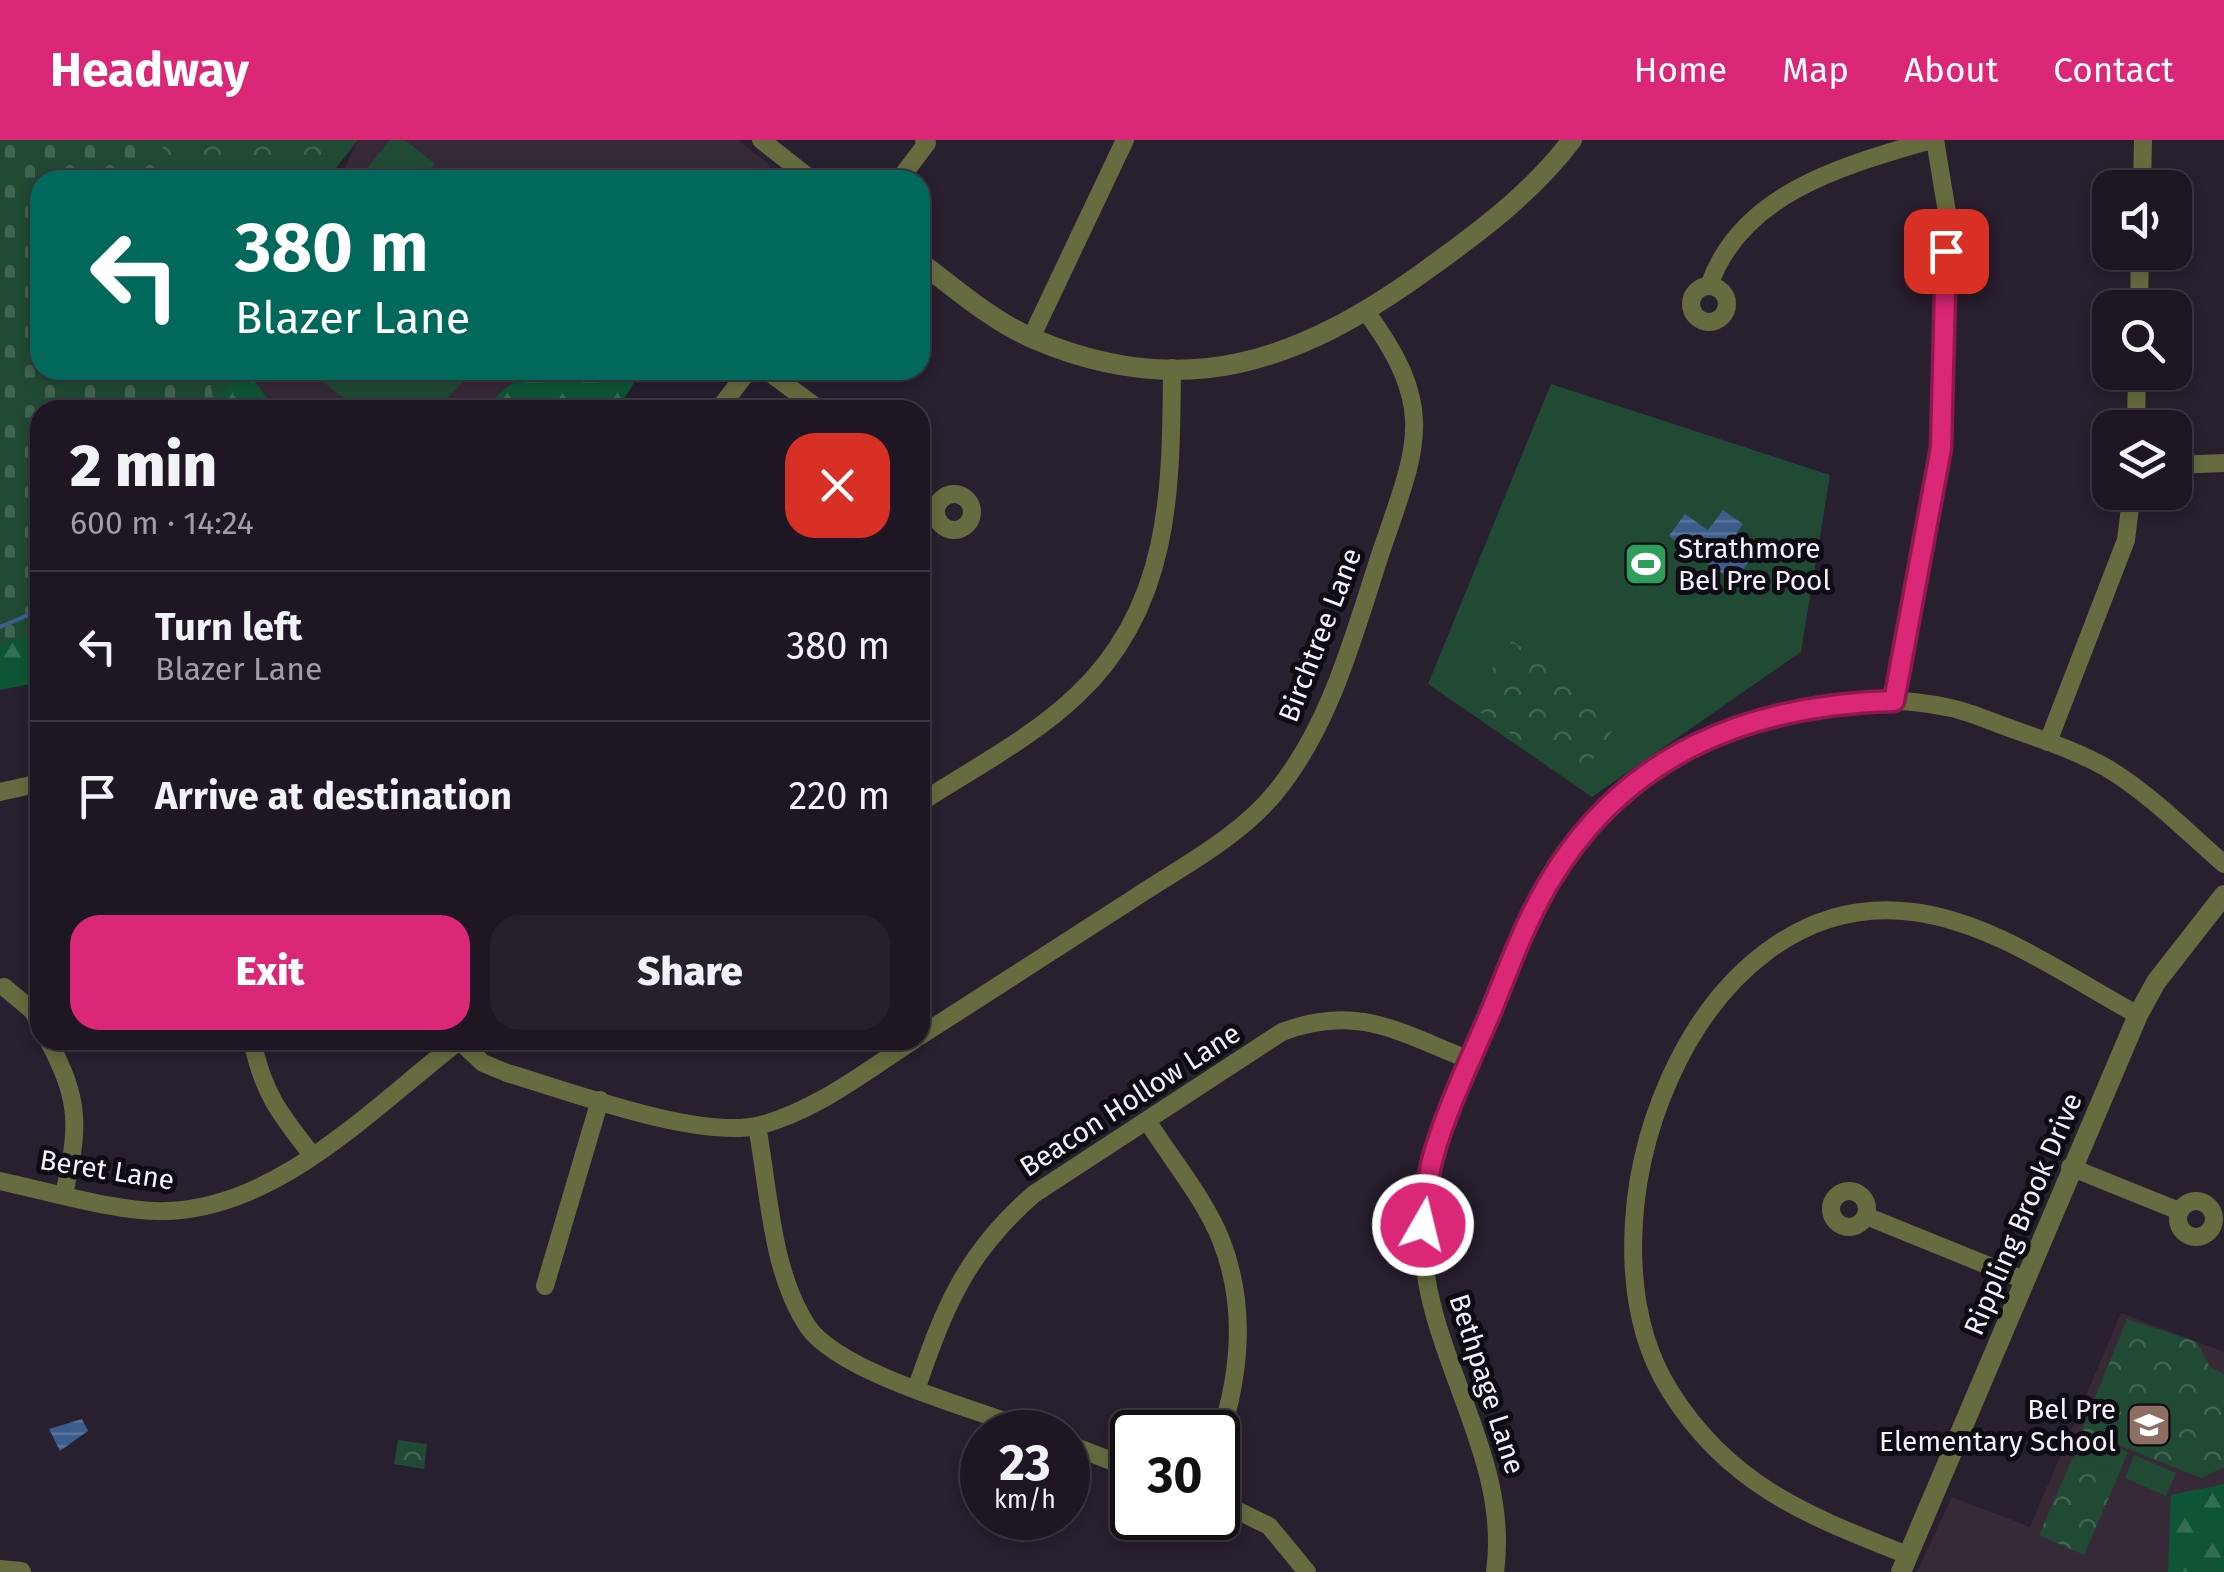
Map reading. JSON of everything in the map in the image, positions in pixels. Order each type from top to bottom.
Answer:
[{"type":"street","points":[[760,140],[799,170]]},
{"type":"street","points":[[907,170],[927,143],[924,140]]},
{"type":"street","points":[[1031,338],[1125,140]]},
{"type":"street","points":[[930,270],[983,310],[1031,338],[1102,363],[1222,368],[1279,355],[1368,312],[1485,228],[1554,164],[1572,140]]},
{"type":"street","points":[[1709,286],[1740,235],[1795,188],[1840,166],[1933,140],[1946,212],[1941,448],[1894,701]]},
{"type":"street","points":[[2142,170],[2143,140]]},
{"type":"street","name":"Birchtree Lane","points":[[930,1030],[1209,849],[1274,794],[1309,741],[1340,676],[1414,443],[1409,380],[1368,312]]},
{"type":"street","points":[[930,796],[1044,722],[1079,694],[1132,622],[1146,591],[1169,506],[1172,368]]},
{"type":"street","points":[[726,400],[741,380]]},
{"type":"street","points":[[780,380],[806,400]]},
{"type":"street","points":[[2192,465],[2224,462]]},
{"type":"street","points":[[2048,742],[2126,540],[2130,510]]},
{"type":"street","name":"Bethpage Lane","points":[[1494,1572],[1496,1506],[1485,1457],[1451,1370],[1424,1266],[1423,1225],[1432,1158],[1529,920],[1550,880],[1593,824],[1634,783],[1694,745],[1761,716],[1828,703],[1894,701],[1952,708],[2105,767],[2141,792],[2224,864]]},
{"type":"street","points":[[0,792],[30,785]]},
{"type":"street","name":"Rippling Brook Drive","points":[[1904,1564],[2138,1015],[2156,982],[2224,894]]},
{"type":"street","points":[[1904,1564],[1772,1496],[1712,1446],[1669,1390],[1652,1354],[1632,1270],[1638,1177],[1661,1108],[1713,1001],[1743,967],[1775,943],[1814,924],[1876,910],[1948,918],[2002,941],[2138,1015]]},
{"type":"street","points":[[4,987],[30,1009]]},
{"type":"street","name":"Beacon Hollow Lane","points":[[917,1387],[942,1315],[980,1247],[1034,1194],[1282,1032],[1317,1019],[1368,1022],[1470,1060]]},
{"type":"street","points":[[53,1050],[69,1082],[78,1120],[64,1194]]},
{"type":"street","points":[[254,1050],[260,1082],[270,1102],[312,1155]]},
{"type":"street","name":"Beret Lane","points":[[0,1180],[162,1212],[199,1208],[256,1192],[312,1155],[446,1050]]},
{"type":"street","name":"Birchtree Lane","points":[[469,1050],[483,1063],[507,1074],[698,1126],[757,1126],[812,1104],[898,1050]]},
{"type":"street","points":[[545,1286],[600,1100]]},
{"type":"street","points":[[1148,1122],[1221,1240],[1239,1320],[1237,1366],[1226,1410]]},
{"type":"street","points":[[757,1126],[782,1266],[810,1328],[859,1366],[978,1410]]},
{"type":"street","points":[[2070,1167],[2179,1211]]},
{"type":"street","points":[[1866,1216],[2024,1280]]},
{"type":"street","points":[[1240,1512],[1269,1526],[1306,1572]]},
{"type":"street","points":[[0,1570],[21,1572]]},
{"type":"shaded area","points":[[358,140],[738,140],[771,166],[768,170],[344,170]]},
{"type":"shaded area","points":[[240,380],[604,380],[589,400],[238,400]]},
{"type":"shaded area","name":"Bel Pre Elementary School","points":[[2121,1313],[2224,1352],[2224,1537],[2209,1572],[1917,1572],[1952,1497],[2030,1527]]},
{"type":"green space","points":[[0,140],[165,140],[171,170],[30,170],[30,380],[217,380],[222,400],[30,400],[30,636],[0,645]]},
{"type":"green space","points":[[161,140],[358,140],[336,170],[167,170]]},
{"type":"green space","points":[[390,140],[405,140],[435,164],[430,170],[365,170]]},
{"type":"green space","points":[[210,380],[232,380],[217,400],[213,400]]},
{"type":"green space","points":[[211,380],[254,380],[269,400],[214,400]]},
{"type":"green space","points":[[321,380],[465,380],[445,400],[346,400]]},
{"type":"green space","points":[[519,380],[636,380],[623,400],[492,400]]},
{"type":"green space","name":"Strathmore Bel Pre Pool","points":[[1551,384],[1830,475],[1801,652],[1592,797],[1428,684]]},
{"type":"green space","points":[[30,515],[30,684],[0,690],[0,530]]},
{"type":"green space","points":[[1512,641],[1622,717],[1578,780],[1468,704]]},
{"type":"green space","points":[[2127,1319],[2197,1342],[2210,1367],[2224,1374],[2224,1467],[2201,1478],[2082,1430]]},
{"type":"green space","points":[[2084,1434],[2128,1452],[2119,1474],[2074,1455]]},
{"type":"green space","points":[[398,1440],[427,1444],[424,1469],[394,1464]]},
{"type":"green space","points":[[2074,1455],[2119,1474],[2084,1555],[2039,1535]]},
{"type":"green space","points":[[2134,1455],[2176,1473],[2166,1496],[2125,1478]]},
{"type":"green space","points":[[2224,1484],[2224,1572],[2168,1572],[2171,1495]]},
{"type":"water","points":[[1723,510],[1743,524],[1728,546],[1749,561],[1734,582],[1669,536],[1685,514],[1708,530]]},
{"type":"water","points":[[82,1419],[88,1431],[60,1451],[49,1429]]},
{"type":"waterway","points":[[0,627],[30,614]]},
{"type":"place","name":"Strathmore Bel Pre Pool","points":[[1646,564]]},
{"type":"place","name":"Bel Pre Elementary School","points":[[2149,1425]]},
{"type":"route","points":[[1423,1225],[1432,1158],[1529,920],[1550,880],[1593,824],[1634,783],[1694,745],[1761,716],[1828,703],[1894,701],[1941,448],[1946,251]]}]
